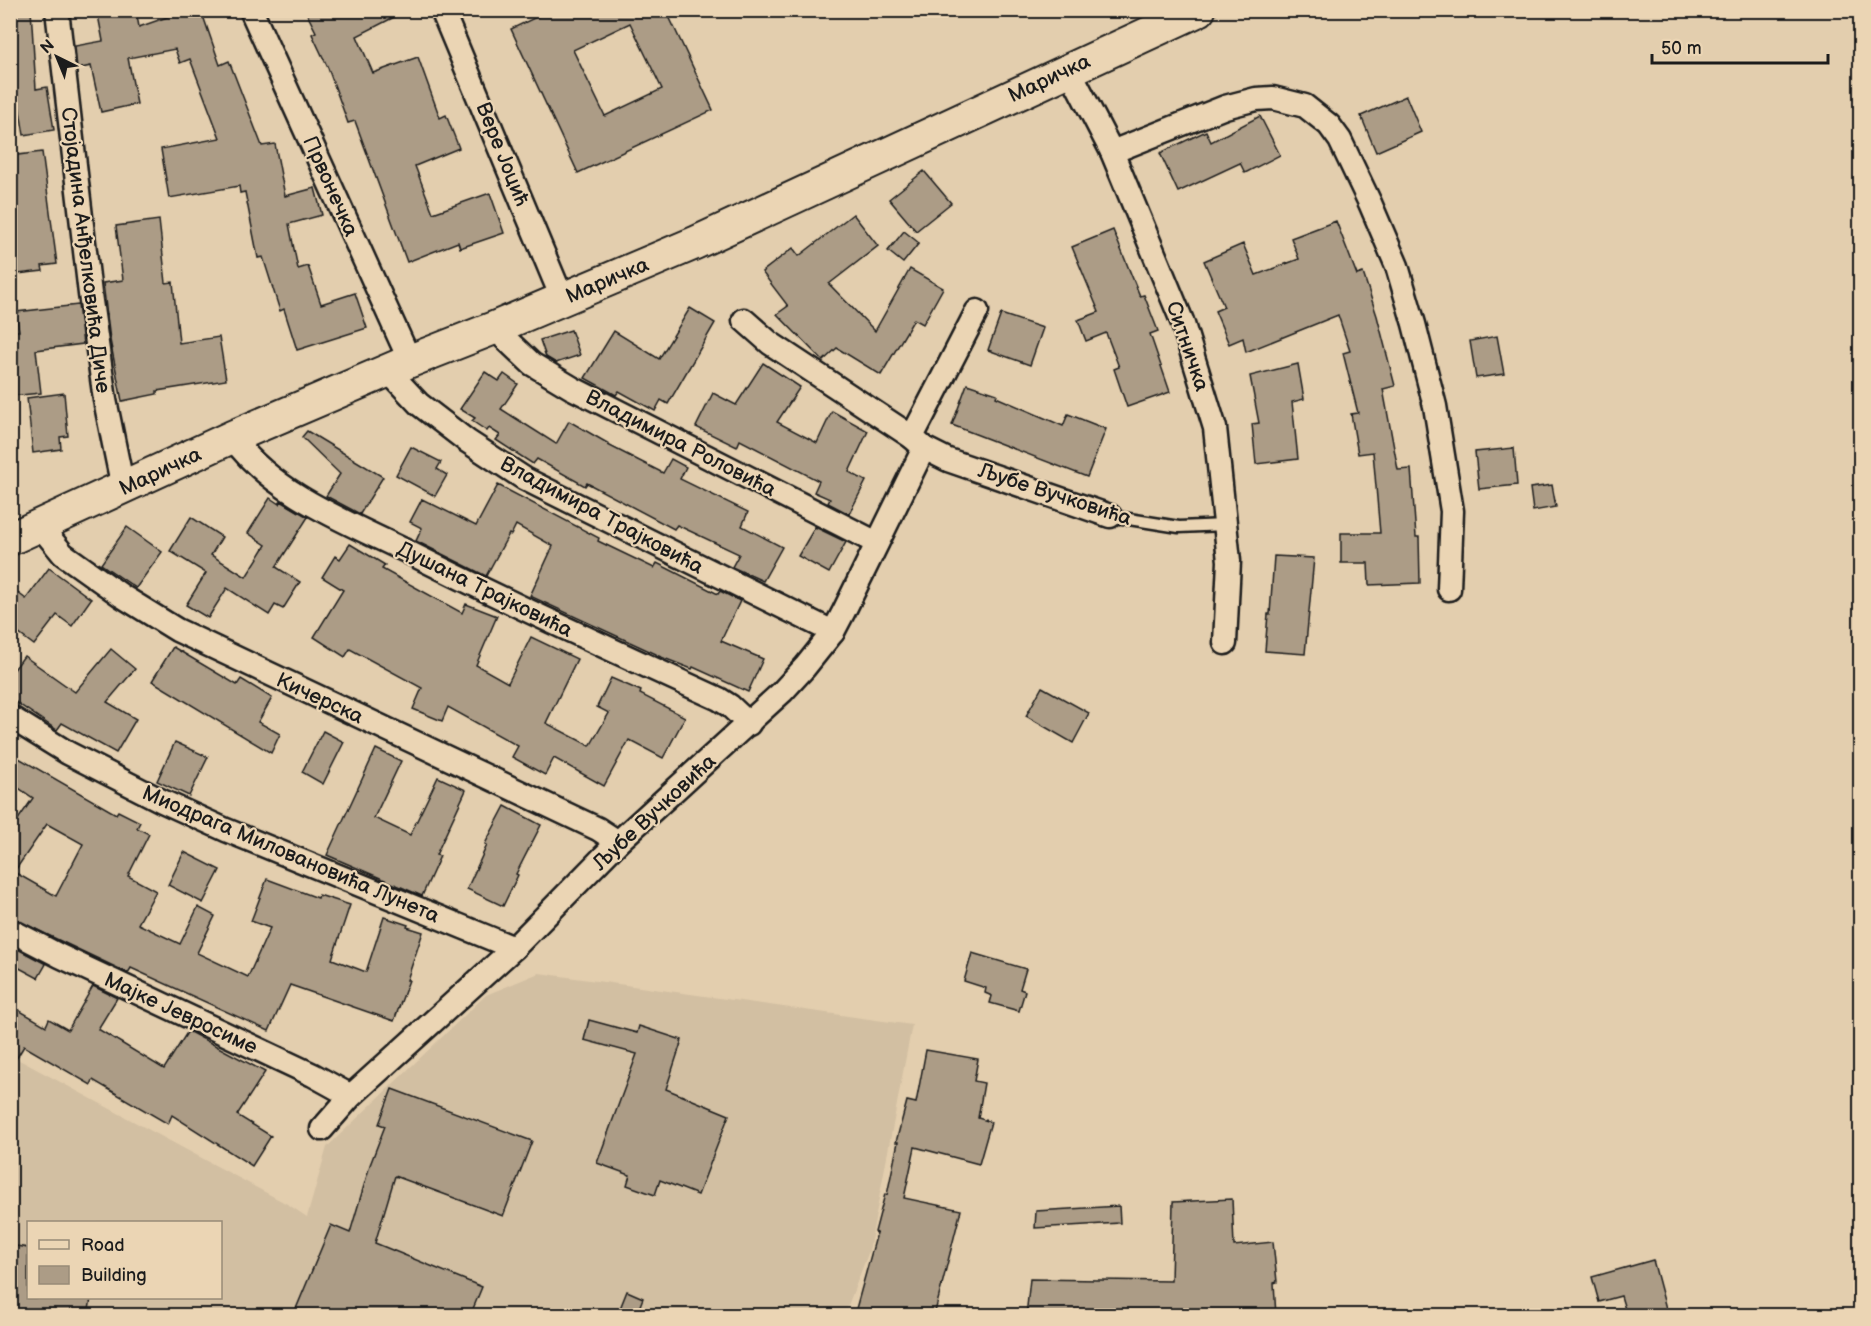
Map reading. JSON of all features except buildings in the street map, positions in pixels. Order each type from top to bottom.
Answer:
[{"type":"street","name":"Стојадина Анђелковића Диче","points":[[57,10],[95,330],[105,400],[123,488]]},
{"type":"street","name":"Првонечка","points":[[251,10],[399,366]]},
{"type":"street","name":"Вере Јоцић","points":[[442,10],[562,298]]},
{"type":"street","name":"Маричка","points":[[10,539],[232,437],[695,243],[1198,10]]},
{"type":"street","name":"Ситничка","points":[[1069,69],[1112,152],[1182,321],[1215,428],[1229,561],[1225,643]]},
{"type":"street","points":[[1112,152],[1225,107],[1256,99],[1273,98],[1305,106],[1329,125],[1351,162],[1397,266],[1435,406],[1452,511],[1449,589]]},
{"type":"street","name":"Љубе Вучковића","points":[[322,1129],[351,1096],[513,948],[618,842],[749,724],[805,667],[833,632],[877,543],[918,443],[977,311]]},
{"type":"street","points":[[744,320],[770,343],[918,443]]},
{"type":"street","name":"Владимира Роловића","points":[[494,328],[532,364],[572,388],[877,543]]},
{"type":"street","name":"Владимира Трајковића","points":[[399,366],[427,410],[467,441],[525,479],[833,632]]},
{"type":"street","name":"Душана Трајковића","points":[[232,437],[260,469],[313,504],[509,604],[719,699],[749,724]]},
{"type":"street","name":"Љубе Вучковића","points":[[918,443],[948,460],[1110,516]]},
{"type":"street","name":"Кичерска","points":[[40,526],[63,554],[122,596],[177,630],[598,829],[618,842]]},
{"type":"street","name":"Миодрага Миловановића Лунета","points":[[10,717],[68,753],[162,801],[226,830],[513,948]]},
{"type":"street","name":"Мајке Јевросиме","points":[[10,930],[60,956],[313,1075],[351,1096]]},
{"type":"lane","name":"Љубе Вучковића","points":[[1110,516],[1179,527],[1225,525]]},
{"type":"shaded area","points":[[539,973],[912,1025],[869,1251],[844,1316],[11,1315],[10,1055],[289,1205],[307,1217],[327,1147],[486,995]]}]
